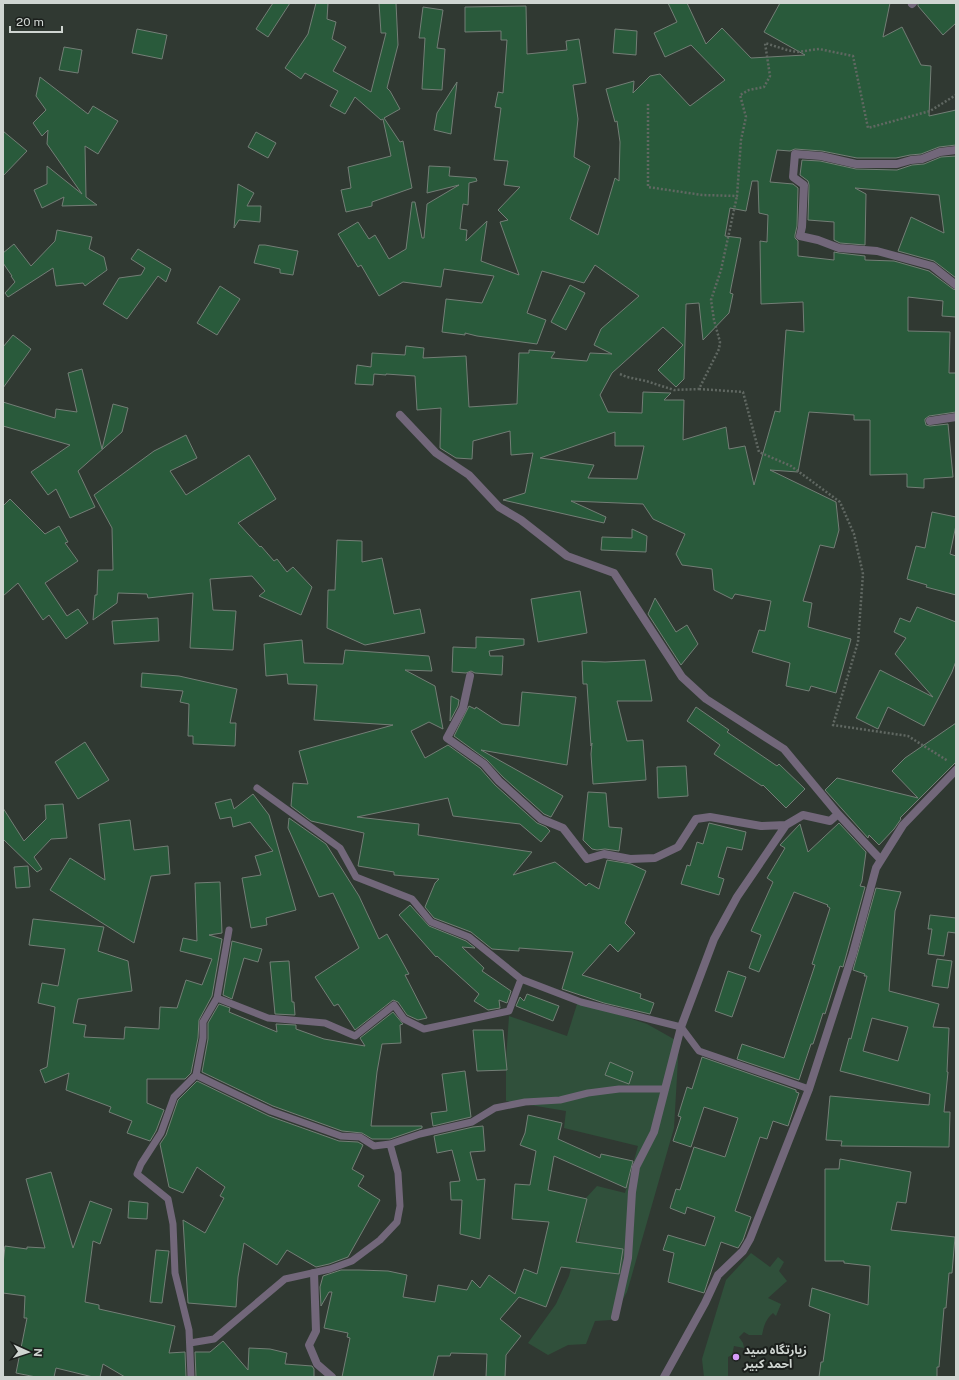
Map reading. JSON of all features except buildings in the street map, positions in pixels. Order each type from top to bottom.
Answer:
[{"type":"street","points":[[956,150],[940,152],[922,159],[897,164],[856,164],[821,156],[795,154],[793,177],[804,185],[802,227],[800,236],[818,240],[839,248],[877,251],[932,266],[956,285]]},
{"type":"street","points":[[400,415],[436,453],[469,475],[499,507],[521,520],[567,556],[614,572],[682,677],[706,699],[784,748],[838,814],[881,860]]},
{"type":"street","points":[[930,420],[956,417]]},
{"type":"street","points":[[470,676],[463,708],[447,738],[484,764],[499,781],[541,819],[563,828],[587,859],[604,854],[630,859],[655,858],[678,847],[696,819],[710,817],[761,826],[786,825]]},
{"type":"street","points":[[664,1377],[702,1309],[718,1275],[743,1251],[750,1239],[809,1088],[853,953],[876,868],[903,825],[956,770]]},
{"type":"street","points":[[615,1317],[628,1258],[632,1192],[636,1167],[654,1132],[681,1027],[714,939],[737,897],[786,825],[803,815],[830,821],[838,814]]},
{"type":"street","points":[[314,1273],[316,1331],[309,1345],[317,1364],[332,1377]]},
{"type":"lane","points":[[257,788],[340,848],[356,877],[412,899],[431,922],[469,937],[521,979],[581,1002],[681,1027],[699,1050],[809,1088]]},
{"type":"lane","points":[[191,1377],[189,1330],[175,1272],[173,1224],[168,1199],[137,1174],[141,1164],[161,1133],[174,1096],[196,1075],[203,1038],[203,1022],[217,998],[229,930]]},
{"type":"lane","points":[[217,998],[268,1018],[325,1023],[355,1036],[394,1005],[404,1019],[424,1029],[509,1012],[521,979]]},
{"type":"lane","points":[[196,1075],[271,1111],[341,1136],[360,1137],[374,1146],[390,1144],[420,1134],[472,1122],[495,1108],[525,1102],[560,1100],[588,1093],[619,1089],[666,1089]]},
{"type":"lane","points":[[190,1343],[214,1338],[285,1280],[330,1269],[352,1261],[380,1240],[397,1222],[400,1206],[398,1173],[390,1144]]},
{"type":"path","points":[[699,389],[719,349],[720,342],[714,320],[711,300],[721,270],[737,196],[741,140],[746,117],[740,95],[749,90],[764,87],[770,76],[765,43],[797,52],[819,49],[853,56],[868,128],[930,111],[956,95]]},
{"type":"path","points":[[648,104],[648,187],[702,195],[737,196]]},
{"type":"path","points":[[620,374],[674,390],[699,389],[743,392],[759,452],[791,466],[840,502],[854,534],[864,574],[858,642],[832,725],[908,736],[950,762]]},
{"type":"green space","points":[[578,1001],[647,1024],[679,1042],[674,1128],[627,1292],[611,1320],[595,1321],[586,1344],[568,1345],[548,1355],[528,1343],[556,1304],[569,1276],[579,1238],[586,1198],[597,1186],[625,1193],[638,1146],[564,1128],[566,1111],[506,1101],[506,1060],[509,1016],[567,1036]]},
{"type":"green space","points":[[751,1253],[770,1267],[778,1257],[784,1262],[779,1271],[787,1281],[768,1298],[781,1304],[776,1316],[773,1313],[767,1320],[762,1335],[749,1335],[744,1332],[739,1337],[744,1348],[734,1346],[732,1355],[728,1357],[728,1377],[704,1377],[702,1359],[726,1280]]},
{"type":"place","name":"زیارتگاه سید احمد کبیر","points":[[736,1357]]}]
